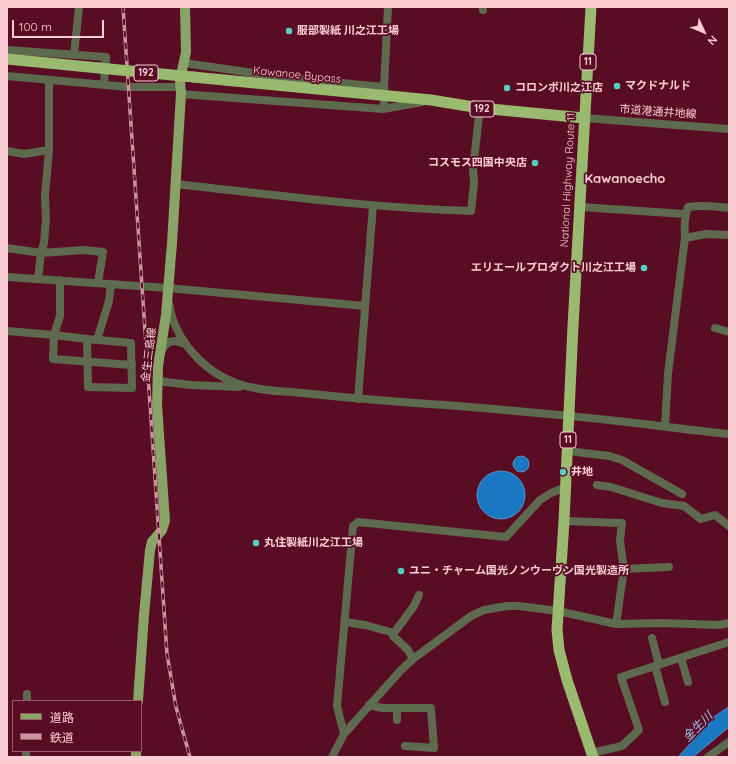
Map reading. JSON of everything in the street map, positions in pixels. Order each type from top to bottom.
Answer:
[{"type":"highway","name":"National Highway Route 11","points":[[591,7],[584,118],[581,207],[573,326],[570,416],[557,630],[559,650],[567,680],[592,755]]},
{"type":"highway","name":"Kawanoe Bypass","points":[[7,59],[194,77],[384,92],[480,108],[584,118]]},
{"type":"main road","name":"金生三島線","points":[[138,700],[150,550],[152,542],[162,530],[165,521],[157,405],[157,381],[163,337],[172,243],[181,91],[180,80],[184,63],[186,40],[185,7]]},
{"type":"street","points":[[74,55],[79,7]]},
{"type":"street","points":[[383,109],[388,7]]},
{"type":"street","points":[[7,50],[106,57],[104,84]]},
{"type":"street","points":[[184,63],[384,92]]},
{"type":"street","points":[[7,76],[383,109],[431,100]]},
{"type":"street","points":[[38,279],[46,220],[45,196],[48,150],[49,80]]},
{"type":"street","points":[[176,184],[373,205],[431,210],[471,211],[474,184],[473,170],[480,108]]},
{"type":"street","name":"市道港通井地線","points":[[584,118],[729,129]]},
{"type":"street","points":[[7,151],[24,154],[48,150]]},
{"type":"street","points":[[358,399],[373,205]]},
{"type":"street","points":[[665,426],[668,374],[685,238],[685,214],[688,207],[702,205],[729,208]]},
{"type":"street","points":[[581,207],[685,214]]},
{"type":"street","points":[[685,238],[706,234],[729,235]]},
{"type":"street","points":[[7,248],[42,253],[84,250],[102,252],[98,283]]},
{"type":"street","points":[[7,277],[111,284],[365,306]]},
{"type":"street","points":[[60,280],[60,316],[54,335],[53,359],[132,365]]},
{"type":"street","points":[[97,340],[109,301],[111,284]]},
{"type":"street","points":[[167,290],[170,310],[185,344],[208,367],[240,385],[358,399],[570,416],[729,434]]},
{"type":"street","points":[[715,328],[729,332]]},
{"type":"street","points":[[7,331],[131,342],[132,388],[88,387],[87,339]]},
{"type":"street","points":[[163,337],[169,332],[174,331],[179,333]]},
{"type":"street","points":[[160,355],[164,347],[169,342],[175,341],[185,344]]},
{"type":"street","points":[[157,381],[191,385],[252,387]]},
{"type":"street","points":[[568,451],[609,456],[622,460],[682,494]]},
{"type":"street","points":[[597,485],[611,487],[662,503],[684,506],[701,519],[715,515],[729,526]]},
{"type":"street","points":[[344,734],[338,706],[353,526],[358,522],[506,537],[540,500],[550,493],[566,487]]},
{"type":"street","points":[[564,520],[622,523],[620,542],[624,569],[616,624]]},
{"type":"street","points":[[624,569],[669,567]]},
{"type":"street","points":[[413,659],[408,650],[393,636],[414,606],[419,595]]},
{"type":"street","points":[[332,757],[344,734],[369,705],[413,659],[471,616],[484,610],[519,606],[558,611],[616,624],[662,623],[718,625],[729,622]]},
{"type":"street","points":[[345,622],[365,625],[394,633]]},
{"type":"street","points":[[652,638],[665,702]]},
{"type":"street","points":[[592,755],[622,746],[639,730],[621,677],[729,642]]},
{"type":"street","points":[[681,658],[688,682]]},
{"type":"street","points":[[369,705],[382,708],[431,708],[434,748],[405,746]]},
{"type":"street","points":[[397,708],[397,720]]},
{"type":"street","points":[[708,757],[729,742]]},
{"type":"water","points":[[518,456],[524,456],[529,461],[527,470],[524,472],[518,472],[513,467],[513,461]]},
{"type":"water","points":[[501,471],[510,473],[518,478],[523,486],[525,495],[523,504],[518,512],[510,517],[501,519],[492,517],[484,512],[479,504],[477,495],[479,486],[484,478],[492,473]]},
{"type":"water","points":[[729,707],[729,727],[693,757],[678,757],[691,743],[705,723]]},
{"type":"railway","points":[[123,7],[167,654],[176,707],[190,757]]},
{"type":"place","name":"服部製紙 川之江工場","points":[[289,31]]},
{"type":"place","name":"マクドナルド","points":[[617,86]]},
{"type":"place","name":"コロンボ川之江店","points":[[507,88]]},
{"type":"place","name":"コスモス四国中央店","points":[[535,163]]},
{"type":"place","name":"エリエールプロダクト川之江工場","points":[[644,268]]},
{"type":"place","name":"井地","points":[[563,472]]},
{"type":"place","name":"丸住製紙川之江工場","points":[[256,543]]},
{"type":"place","name":"ユニ・チャーム国光ノンウーヴン国光製造所","points":[[401,571]]},
{"type":"district","name":"Kawanoecho","points":[[625,179]]},
{"type":"water label","name":"金生川","points":[[698,727]]}]
